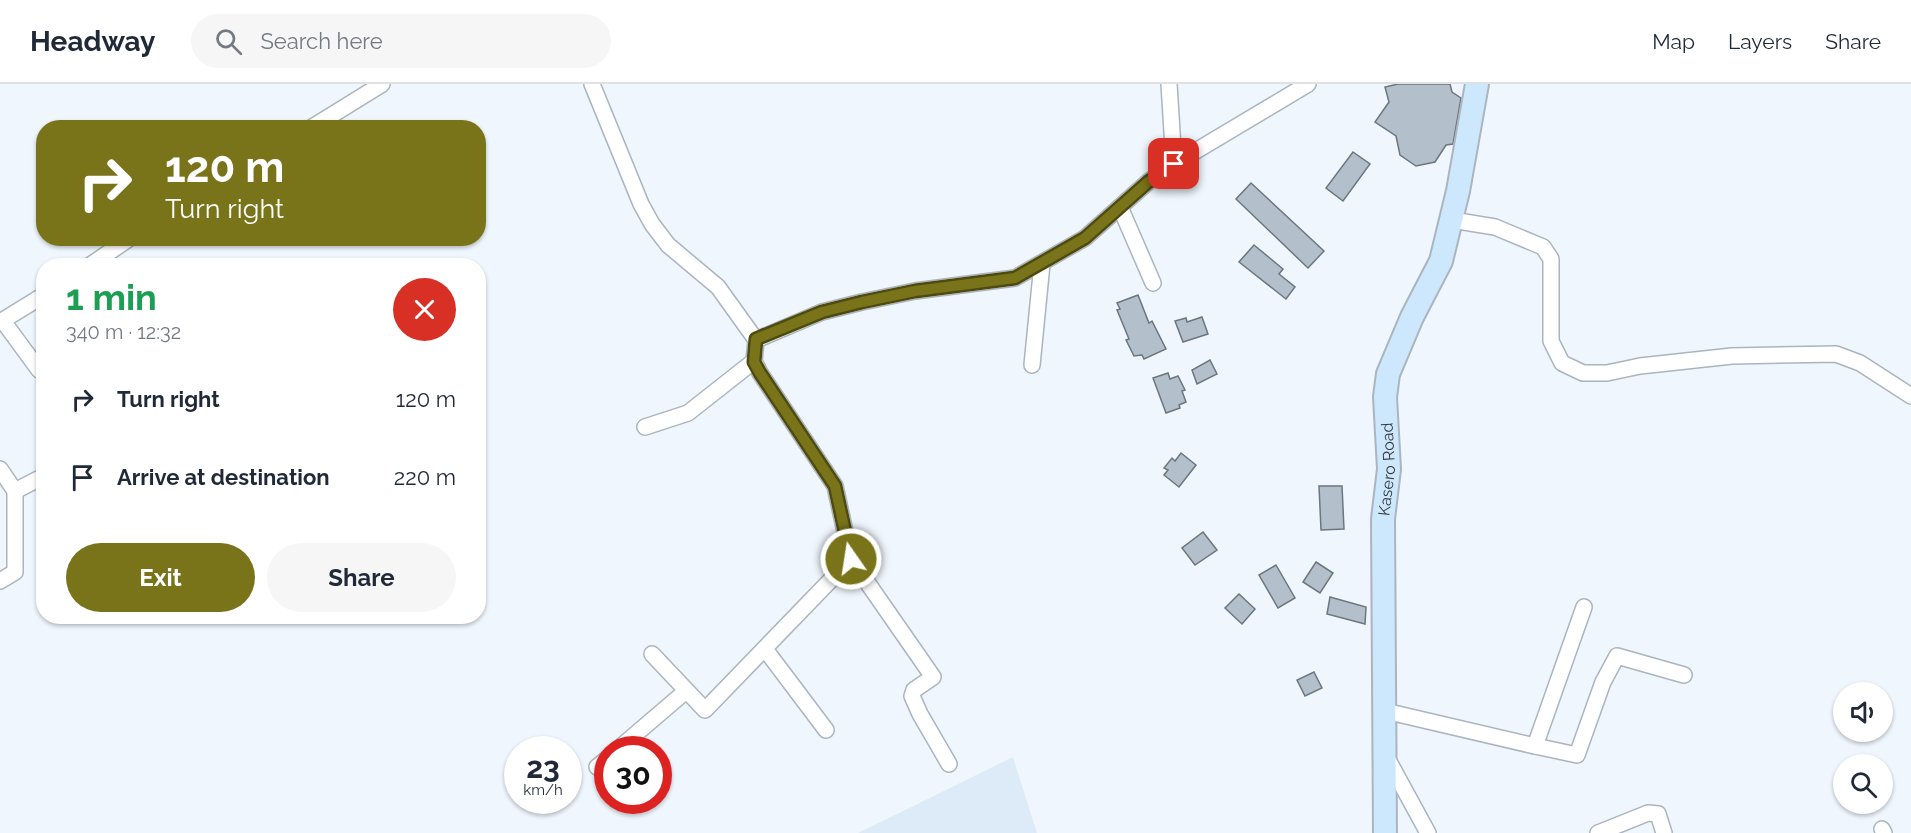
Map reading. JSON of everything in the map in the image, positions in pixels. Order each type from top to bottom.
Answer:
[{"type":"street","points":[[592,84],[641,204],[652,224],[668,245],[718,286],[756,339],[754,362],[835,486],[851,559],[933,677],[914,690],[912,696],[949,764]]},
{"type":"street","points":[[1168,84],[1174,164]]},
{"type":"street","points":[[756,339],[822,312],[862,302],[915,291],[1015,278],[1085,238],[1174,164],[1308,84]]},
{"type":"street","name":"Kasero Road","points":[[1385,833],[1383,519],[1389,469],[1385,397],[1388,374],[1412,317],[1440,261],[1452,220],[1478,84]]},
{"type":"street","points":[[322,120],[373,86]]},
{"type":"street","points":[[1120,207],[1153,283]]},
{"type":"street","points":[[1452,220],[1495,227],[1543,247],[1551,259],[1551,341],[1562,363],[1583,374],[1732,356],[1836,354],[1860,363],[1911,396]]},
{"type":"street","points":[[101,258],[118,246]]},
{"type":"street","points":[[1032,364],[1041,264]]},
{"type":"street","points":[[36,300],[2,321],[36,366]]},
{"type":"street","points":[[645,427],[688,413],[754,362]]},
{"type":"street","points":[[0,469],[15,491],[15,572],[0,582]]},
{"type":"street","points":[[15,491],[36,480]]},
{"type":"street","points":[[652,654],[705,710],[851,559]]},
{"type":"street","points":[[1535,746],[1584,607]]},
{"type":"street","points":[[765,649],[826,730]]},
{"type":"street","points":[[1385,711],[1577,756],[1603,682],[1617,656],[1684,675]]},
{"type":"street","points":[[633,736],[686,691]]},
{"type":"street","points":[[1385,753],[1428,833]]},
{"type":"street","points":[[1598,833],[1648,813],[1658,814],[1664,833]]},
{"type":"shaded area","points":[[1013,757],[1037,833],[858,833],[895,815]]},
{"type":"building","points":[[1398,84],[1450,84],[1452,92],[1461,98],[1453,144],[1446,145],[1435,162],[1416,166],[1400,155],[1396,136],[1375,122],[1389,102],[1385,87]]},
{"type":"building","points":[[1353,152],[1370,164],[1343,201],[1326,188]]},
{"type":"building","points":[[1251,183],[1324,251],[1308,268],[1236,199]]},
{"type":"building","points":[[1254,245],[1283,269],[1279,274],[1295,287],[1286,299],[1239,262]]},
{"type":"building","points":[[1138,295],[1149,323],[1152,321],[1166,349],[1144,359],[1142,355],[1134,356],[1126,340],[1129,339],[1117,310],[1120,309],[1117,303]]},
{"type":"building","points":[[1202,317],[1208,334],[1183,342],[1175,321],[1186,318],[1187,322]]},
{"type":"building","points":[[1210,360],[1217,374],[1197,384],[1192,370]]},
{"type":"building","points":[[1168,373],[1170,379],[1178,376],[1185,390],[1182,391],[1186,402],[1179,405],[1180,408],[1166,413],[1153,378]]},
{"type":"building","points":[[1181,453],[1196,465],[1179,487],[1164,475],[1168,470],[1164,468],[1172,458],[1175,461]]},
{"type":"building","points":[[1319,486],[1342,486],[1344,529],[1321,530]]},
{"type":"building","points":[[1203,532],[1217,550],[1195,565],[1182,548]]},
{"type":"building","points":[[1316,562],[1333,573],[1320,593],[1303,582]]},
{"type":"building","points":[[1276,565],[1295,598],[1278,608],[1259,575]]},
{"type":"building","points":[[1239,594],[1255,609],[1242,624],[1225,608]]},
{"type":"building","points":[[1330,597],[1366,607],[1365,624],[1327,614]]},
{"type":"building","points":[[1314,672],[1322,688],[1305,696],[1297,680]]},
{"type":"route","points":[[851,559],[835,486],[754,362],[756,339],[822,312],[862,302],[915,291],[1015,278],[1085,238],[1148,182],[1174,164]]}]
